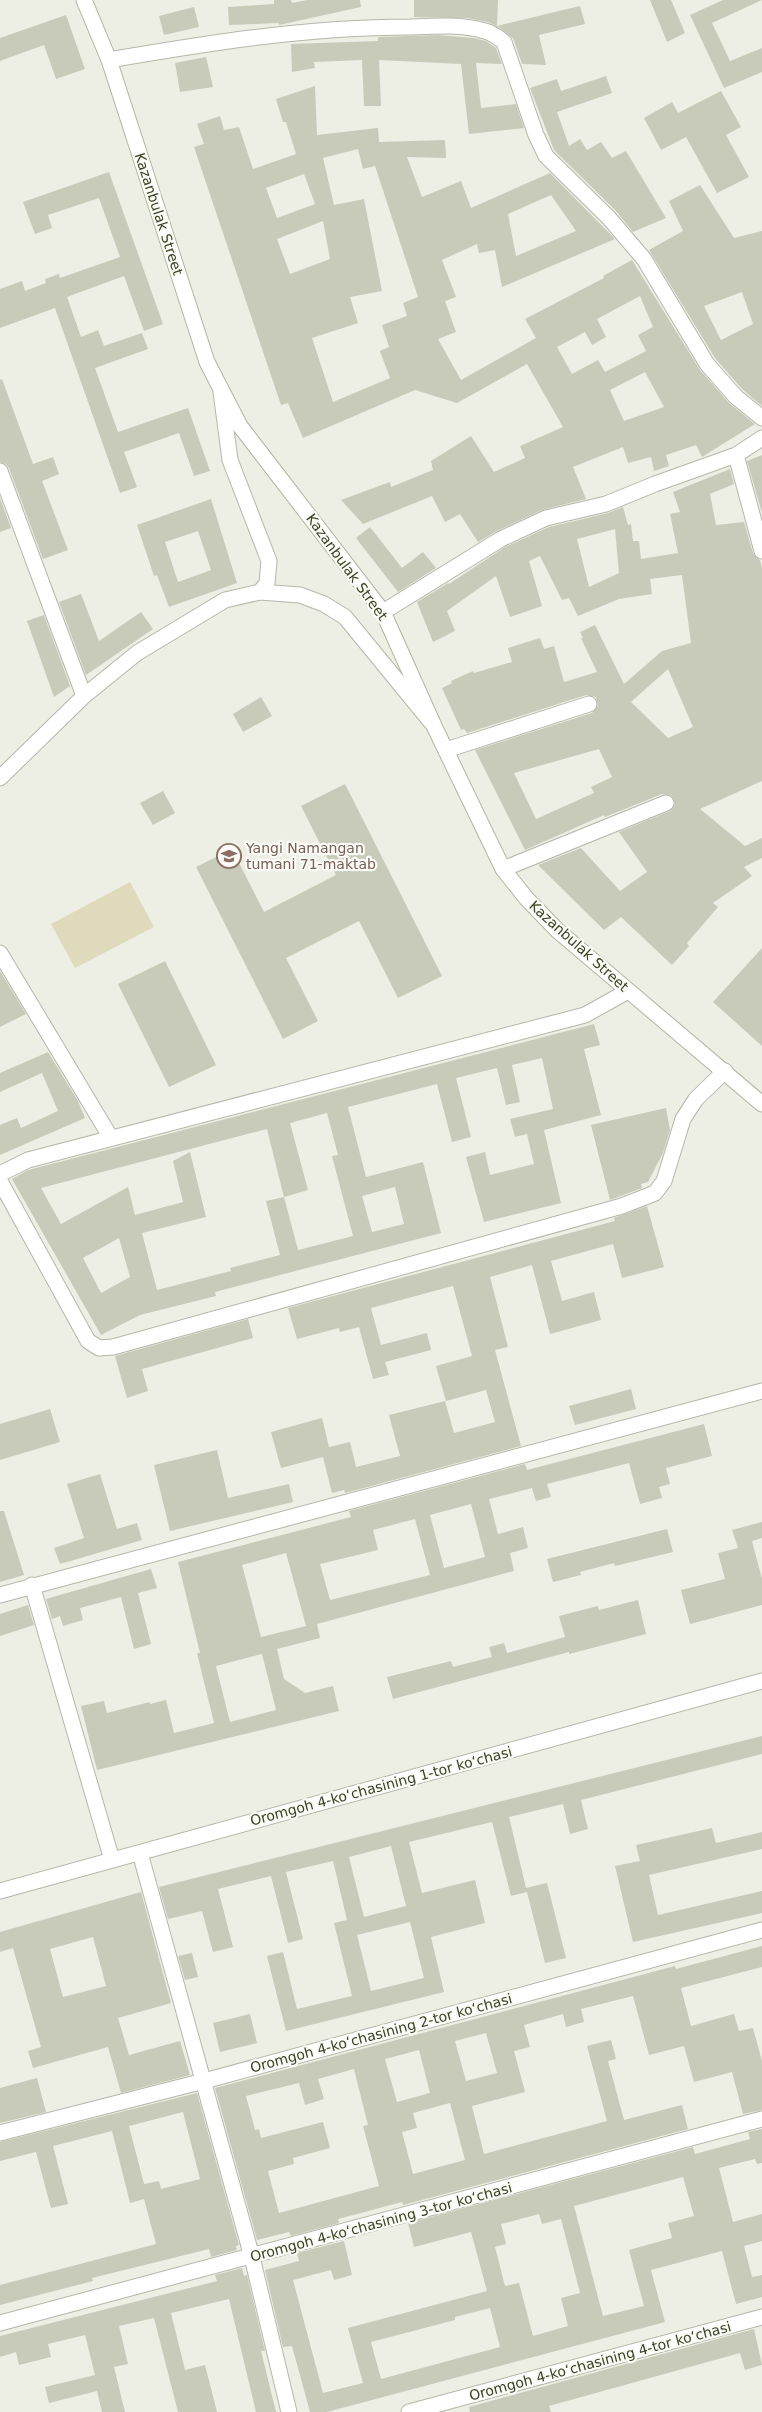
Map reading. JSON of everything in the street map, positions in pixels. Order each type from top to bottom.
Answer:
[{"type":"street","name":"Kazanbulak Street","points":[[84,0],[109,60],[207,362],[221,392],[240,426],[383,612],[435,728],[503,869],[526,898],[558,931],[762,1104]]},
{"type":"street","points":[[109,60],[230,40],[358,27],[456,26],[485,31],[497,36],[504,42],[536,135],[546,156],[608,218],[644,259],[707,364],[736,396],[762,418]]},
{"type":"street","points":[[221,392],[230,460],[269,561],[267,583],[260,592]]},
{"type":"street","points":[[383,612],[501,539],[546,518],[606,504],[736,455],[762,438]]},
{"type":"street","points":[[736,455],[762,551]]},
{"type":"street","points":[[0,471],[84,696]]},
{"type":"street","points":[[0,778],[84,696],[137,653],[226,600],[260,592],[300,595],[324,604],[345,616],[435,728]]},
{"type":"street","points":[[446,750],[589,704]]},
{"type":"street","points":[[503,869],[666,803]]},
{"type":"street","points":[[0,953],[111,1138]]},
{"type":"street","points":[[0,1174],[28,1160],[585,1015],[628,991]]},
{"type":"street","points":[[0,1181],[88,1341],[98,1348],[113,1347],[622,1206],[655,1193],[664,1181],[683,1118],[696,1099],[724,1071]]},
{"type":"street","points":[[0,1595],[762,1390]]},
{"type":"street","points":[[32,1585],[112,1860]]},
{"type":"street","name":"Oromgoh 4-koʻchasining 1-tor koʻchasi","points":[[0,1891],[762,1682]]},
{"type":"street","points":[[140,1852],[252,2257],[289,2412]]},
{"type":"street","name":"Oromgoh 4-koʻchasining 2-tor koʻchasi","points":[[0,2133],[204,2081],[762,1930]]},
{"type":"street","name":"Oromgoh 4-koʻchasining 3-tor koʻchasi","points":[[0,2323],[252,2257],[762,2118]]},
{"type":"street","name":"Oromgoh 4-koʻchasining 4-tor koʻchasi","points":[[410,2412],[762,2317]]},
{"type":"shaded area","points":[[130,882],[154,927],[75,968],[51,924]]},
{"type":"building","points":[[274,0],[291,0],[292,3],[307,0],[360,0],[361,7],[279,25],[279,23],[229,25],[228,7],[274,4]]},
{"type":"building","points":[[414,0],[498,0],[497,26],[580,6],[585,24],[539,35],[546,65],[522,64],[513,38],[500,28],[488,22],[467,18],[414,17]]},
{"type":"building","points":[[650,0],[671,0],[685,33],[667,42]]},
{"type":"building","points":[[723,0],[762,0],[712,23],[730,61],[762,48],[762,72],[724,88],[690,15]]},
{"type":"building","points":[[194,7],[199,27],[164,35],[159,16]]},
{"type":"building","points":[[66,15],[85,69],[56,79],[44,45],[0,61],[0,38]]},
{"type":"building","points":[[438,35],[474,38],[486,41],[496,48],[502,64],[476,63],[481,108],[516,104],[524,128],[469,134],[461,64],[379,60],[381,106],[364,106],[362,60],[314,62],[315,68],[292,72],[291,44],[378,41],[378,37]]},
{"type":"building","points":[[206,57],[213,87],[180,92],[175,63]]},
{"type":"building","points":[[606,76],[612,93],[557,112],[569,146],[580,139],[587,150],[601,142],[612,158],[626,151],[666,218],[633,232],[616,211],[554,150],[530,88],[557,79],[561,91]]},
{"type":"building","points":[[315,86],[317,135],[378,128],[379,142],[445,140],[446,158],[407,157],[422,197],[461,181],[471,208],[550,173],[615,239],[502,287],[495,250],[479,253],[477,244],[442,260],[456,297],[445,301],[456,332],[438,339],[461,380],[536,338],[525,319],[604,278],[603,276],[632,260],[700,370],[729,403],[755,424],[702,457],[696,445],[666,455],[669,466],[654,471],[651,457],[628,463],[623,447],[573,467],[586,499],[542,510],[478,542],[460,514],[445,522],[432,496],[363,524],[341,500],[390,482],[391,487],[433,470],[431,461],[471,436],[494,472],[525,458],[520,446],[563,427],[527,364],[457,403],[415,390],[303,438],[288,403],[281,405],[194,147],[204,144],[197,124],[220,116],[224,130],[239,127],[253,169],[296,154],[286,122],[283,122],[276,99]],"holes":[[[358,149],[363,169],[375,166],[418,297],[403,303],[407,316],[382,325],[389,347],[380,351],[390,378],[333,402],[312,338],[358,323],[350,297],[382,291],[364,199],[334,205],[323,158]],[[304,174],[315,204],[277,218],[266,188]],[[551,195],[576,231],[516,256],[508,214]],[[323,221],[330,259],[290,274],[277,239]],[[640,296],[653,327],[638,335],[646,351],[605,372],[598,360],[572,374],[557,347],[585,332],[592,345],[606,337],[597,319]],[[645,372],[664,407],[624,421],[610,390]]]},
{"type":"building","points":[[721,91],[741,127],[726,135],[749,177],[717,193],[686,137],[661,150],[644,118],[672,102],[678,113]]},
{"type":"building","points":[[109,172],[163,324],[144,331],[124,276],[67,297],[81,337],[98,330],[104,346],[142,333],[148,349],[95,368],[118,432],[188,408],[210,471],[194,476],[179,433],[124,452],[137,487],[120,493],[55,308],[0,328],[0,289],[22,281],[25,291],[46,283],[45,279],[59,274],[60,278],[120,257],[99,198],[48,215],[52,228],[35,234],[23,202]]},
{"type":"building","points":[[700,185],[734,238],[762,231],[762,406],[743,390],[715,358],[649,250],[683,231],[669,201]],"holes":[[[742,292],[753,324],[721,340],[704,306]]]},
{"type":"building","points":[[2,379],[33,464],[53,457],[59,474],[42,481],[68,550],[43,559],[9,468],[6,464],[0,462],[0,380]]},
{"type":"building","points":[[762,455],[762,513],[747,461]]},
{"type":"building","points":[[730,469],[734,484],[710,494],[716,525],[744,522],[753,553],[760,560],[762,568],[762,781],[700,809],[745,846],[762,838],[762,858],[744,867],[752,876],[713,903],[718,907],[687,943],[689,946],[672,965],[621,917],[604,930],[538,865],[581,848],[620,891],[647,872],[619,832],[670,811],[675,804],[672,796],[662,794],[605,817],[604,815],[525,850],[475,750],[592,713],[598,706],[596,697],[586,695],[467,733],[464,729],[461,730],[442,688],[452,683],[451,681],[473,671],[474,673],[512,662],[508,648],[540,638],[544,649],[554,646],[564,682],[597,672],[580,632],[595,625],[624,684],[662,651],[691,643],[682,575],[650,579],[652,594],[619,599],[578,616],[569,598],[562,600],[540,556],[529,561],[542,606],[510,617],[496,576],[447,611],[455,631],[433,642],[417,602],[449,584],[505,547],[549,527],[608,513],[623,507],[628,525],[631,524],[633,541],[639,541],[641,559],[678,553],[670,514],[680,512],[673,492]],"holes":[[[615,529],[619,573],[589,587],[577,539]],[[668,669],[693,727],[668,738],[631,702]],[[599,749],[612,777],[591,787],[594,793],[536,819],[514,773]]]},
{"type":"building","points":[[0,498],[11,528],[0,532]]},
{"type":"building","points":[[211,499],[237,583],[169,607],[157,575],[154,576],[137,525]],"holes":[[[198,531],[211,570],[178,582],[165,542]]]},
{"type":"building","points":[[370,527],[402,568],[423,552],[436,568],[398,592],[356,538]]},
{"type":"building","points":[[81,594],[99,641],[141,612],[153,629],[86,675],[59,602]]},
{"type":"building","points":[[44,615],[70,686],[54,697],[27,621]]},
{"type":"building","points":[[261,697],[272,716],[243,732],[233,714]]},
{"type":"building","points":[[345,784],[442,976],[398,998],[359,921],[286,958],[318,1021],[283,1039],[196,867],[232,849],[264,912],[336,875],[301,806]]},
{"type":"building","points":[[163,791],[175,813],[153,825],[140,803]]},
{"type":"building","points":[[762,948],[762,1046],[713,1002]]},
{"type":"building","points":[[165,961],[216,1065],[169,1087],[118,984]]},
{"type":"building","points":[[0,971],[26,1014],[0,1027]]},
{"type":"building","points":[[594,1024],[600,1045],[584,1049],[601,1115],[544,1130],[561,1203],[484,1222],[466,1157],[485,1152],[490,1175],[534,1164],[527,1134],[515,1137],[510,1119],[553,1109],[542,1058],[512,1065],[520,1102],[506,1105],[497,1068],[456,1078],[471,1137],[452,1142],[437,1084],[348,1107],[366,1177],[423,1162],[441,1233],[215,1292],[216,1296],[140,1315],[101,1335],[12,1179],[28,1170]],"holes":[[[327,1113],[338,1155],[332,1156],[353,1236],[298,1250],[284,1197],[308,1190],[290,1123]],[[267,1129],[284,1197],[266,1201],[280,1255],[230,1268],[231,1271],[157,1290],[142,1233],[206,1217],[190,1152],[173,1161],[183,1202],[135,1215],[128,1187],[61,1224],[41,1188]],[[395,1187],[404,1224],[372,1232],[362,1196]],[[119,1238],[130,1277],[101,1293],[83,1258]]]},
{"type":"building","points":[[48,1052],[78,1101],[85,1118],[0,1155],[0,1125],[17,1118],[21,1128],[58,1111],[42,1073],[0,1092],[0,1073]]},
{"type":"building","points":[[666,1108],[670,1130],[663,1153],[648,1182],[641,1184],[642,1188],[610,1200],[591,1125]]},
{"type":"building","points":[[647,1206],[664,1267],[622,1278],[613,1244],[551,1261],[562,1301],[594,1292],[601,1320],[550,1334],[532,1265],[490,1277],[508,1347],[495,1350],[521,1446],[345,1493],[344,1490],[332,1493],[323,1457],[281,1468],[271,1432],[322,1418],[329,1447],[350,1442],[356,1467],[400,1456],[389,1415],[445,1401],[454,1433],[495,1422],[486,1390],[446,1401],[436,1366],[472,1356],[453,1286],[371,1308],[381,1345],[427,1333],[431,1350],[385,1362],[389,1375],[373,1379],[359,1327],[340,1332],[339,1328],[297,1339],[288,1308],[615,1221],[614,1218]]},
{"type":"building","points":[[248,1319],[253,1338],[142,1369],[148,1391],[127,1398],[115,1356]]},
{"type":"building","points":[[631,1389],[636,1409],[575,1425],[569,1406]]},
{"type":"building","points":[[50,1409],[60,1442],[0,1460],[0,1424]]},
{"type":"building","points":[[704,1424],[712,1456],[666,1468],[670,1484],[659,1487],[662,1498],[640,1504],[629,1463],[547,1484],[551,1497],[536,1501],[532,1488],[489,1499],[498,1534],[523,1527],[528,1548],[510,1553],[514,1571],[317,1624],[320,1638],[277,1649],[284,1679],[305,1693],[333,1686],[339,1711],[97,1770],[81,1706],[104,1701],[107,1713],[166,1700],[174,1733],[214,1723],[197,1653],[200,1653],[178,1562],[351,1517],[349,1511],[525,1464],[527,1470]],"holes":[[[471,1504],[485,1557],[444,1568],[430,1515]],[[415,1519],[430,1575],[330,1600],[320,1564],[378,1550],[373,1530]],[[286,1553],[306,1626],[261,1637],[242,1565]],[[262,1654],[276,1710],[230,1722],[216,1666]]]},
{"type":"building","points":[[217,1450],[228,1498],[289,1484],[293,1502],[170,1531],[154,1465]]},
{"type":"building","points":[[100,1474],[117,1529],[137,1523],[142,1540],[60,1564],[54,1548],[84,1538],[67,1484]]},
{"type":"building","points":[[0,1511],[4,1511],[24,1575],[0,1582]]},
{"type":"building","points":[[762,1522],[762,1538],[752,1541],[762,1579],[762,1605],[690,1624],[681,1590],[725,1579],[718,1553],[738,1548],[732,1530]]},
{"type":"building","points":[[667,1529],[673,1552],[615,1566],[614,1563],[580,1572],[581,1575],[553,1582],[547,1559]]},
{"type":"building","points":[[151,1569],[157,1588],[138,1593],[151,1644],[134,1649],[121,1597],[80,1608],[83,1620],[63,1626],[60,1616],[52,1619],[46,1599]]},
{"type":"building","points":[[638,1600],[646,1634],[569,1654],[569,1652],[393,1699],[387,1677],[451,1661],[453,1667],[492,1657],[489,1647],[504,1643],[507,1653],[565,1637],[559,1616],[598,1606],[599,1610]]},
{"type":"building","points":[[28,1605],[34,1625],[0,1636],[0,1614]]},
{"type":"building","points":[[762,1736],[762,1754],[581,1800],[588,1829],[570,1834],[563,1804],[509,1817],[526,1888],[547,1883],[566,1958],[545,1963],[527,1892],[511,1896],[492,1822],[409,1842],[422,1893],[475,1880],[485,1923],[431,1937],[444,1992],[286,2031],[267,1956],[283,1952],[297,2009],[352,1996],[334,1923],[347,1920],[333,1861],[286,1872],[303,1939],[288,1943],[271,1876],[218,1889],[233,1947],[213,1952],[202,1911],[168,1919],[159,1887]],"holes":[[[391,1846],[406,1906],[364,1917],[349,1857]],[[410,1922],[424,1978],[371,1991],[357,1935]]]},
{"type":"building","points":[[712,1828],[716,1843],[762,1832],[762,1849],[649,1875],[658,1915],[762,1891],[762,1913],[633,1942],[615,1866],[640,1861],[636,1845]]},
{"type":"building","points":[[141,1892],[171,2003],[118,2018],[129,2055],[180,2041],[190,2075],[121,2093],[108,2047],[33,2068],[28,2051],[41,2047],[13,1948],[0,1952],[0,1932]],"holes":[[[93,1937],[106,1986],[63,1997],[50,1949]]]},
{"type":"building","points":[[762,1946],[762,1967],[681,1988],[691,2026],[734,2014],[739,2031],[753,2028],[762,2061],[762,2110],[743,2114],[732,2072],[694,2082],[684,2046],[649,2055],[633,1996],[581,2009],[584,2022],[566,2027],[563,2014],[524,2025],[530,2047],[514,2051],[525,2092],[472,2106],[484,2154],[607,2121],[587,2046],[611,2040],[616,2059],[608,2061],[624,2120],[682,2105],[688,2129],[403,2205],[402,2202],[338,2219],[339,2223],[291,2236],[289,2232],[257,2240],[215,2088],[675,1966],[676,1969]],"holes":[[[486,2033],[497,2073],[466,2081],[455,2041]],[[419,2050],[430,2093],[397,2102],[385,2059]],[[354,2069],[368,2125],[363,2126],[379,2186],[279,2213],[268,2171],[294,2164],[293,2158],[330,2148],[323,2122],[261,2138],[259,2129],[255,2130],[246,2096],[299,2083],[305,2105],[324,2099],[318,2079]],[[450,2103],[465,2160],[413,2174],[402,2132],[417,2128],[413,2113]]]},
{"type":"building","points":[[192,1953],[198,1977],[185,1980],[178,1956]]},
{"type":"building","points":[[250,2014],[257,2043],[220,2052],[213,2023]]},
{"type":"building","points":[[37,2078],[46,2112],[0,2123],[0,2088]]},
{"type":"building","points":[[197,2093],[239,2245],[236,2246],[237,2250],[211,2257],[209,2249],[92,2278],[93,2281],[0,2305],[0,2285],[156,2244],[144,2199],[130,2203],[112,2131],[53,2146],[68,2204],[51,2208],[36,2152],[0,2161],[0,2142]],"holes":[[[183,2112],[200,2179],[161,2189],[159,2181],[144,2184],[129,2126]]]},
{"type":"building","points":[[762,2129],[762,2163],[757,2164],[755,2159],[719,2168],[733,2222],[762,2214],[762,2241],[744,2246],[752,2277],[762,2275],[762,2297],[736,2304],[722,2251],[651,2270],[665,2322],[327,2412],[310,2412],[292,2346],[283,2347],[265,2270],[299,2261],[297,2253],[344,2241],[352,2275],[334,2280],[331,2270],[293,2280],[323,2393],[363,2383],[348,2328],[487,2291],[471,2232],[414,2247],[408,2223],[693,2147],[695,2154],[750,2139],[748,2132]],"holes":[[[683,2177],[694,2216],[668,2223],[672,2238],[629,2250],[644,2306],[603,2316],[574,2206]],[[539,2214],[542,2224],[561,2219],[580,2293],[561,2298],[568,2326],[533,2336],[519,2283],[505,2286],[495,2247],[506,2244],[501,2224]],[[490,2308],[500,2347],[381,2379],[371,2342],[455,2320],[455,2317]]]},
{"type":"building","points":[[242,2268],[244,2276],[247,2275],[265,2351],[261,2351],[276,2412],[256,2412],[229,2299],[171,2313],[185,2370],[205,2365],[217,2412],[178,2412],[154,2318],[119,2326],[128,2364],[114,2367],[125,2412],[102,2412],[97,2391],[49,2403],[45,2387],[95,2375],[85,2335],[48,2344],[51,2357],[19,2365],[16,2352],[0,2357],[0,2336],[217,2281],[215,2275]]},
{"type":"building","points":[[754,2329],[762,2365],[745,2370],[740,2353],[549,2406],[551,2412],[470,2412],[469,2407]]},
{"type":"place","name":"Yangi Namangan tumani 71-maktab","points":[[229,856]]}]
